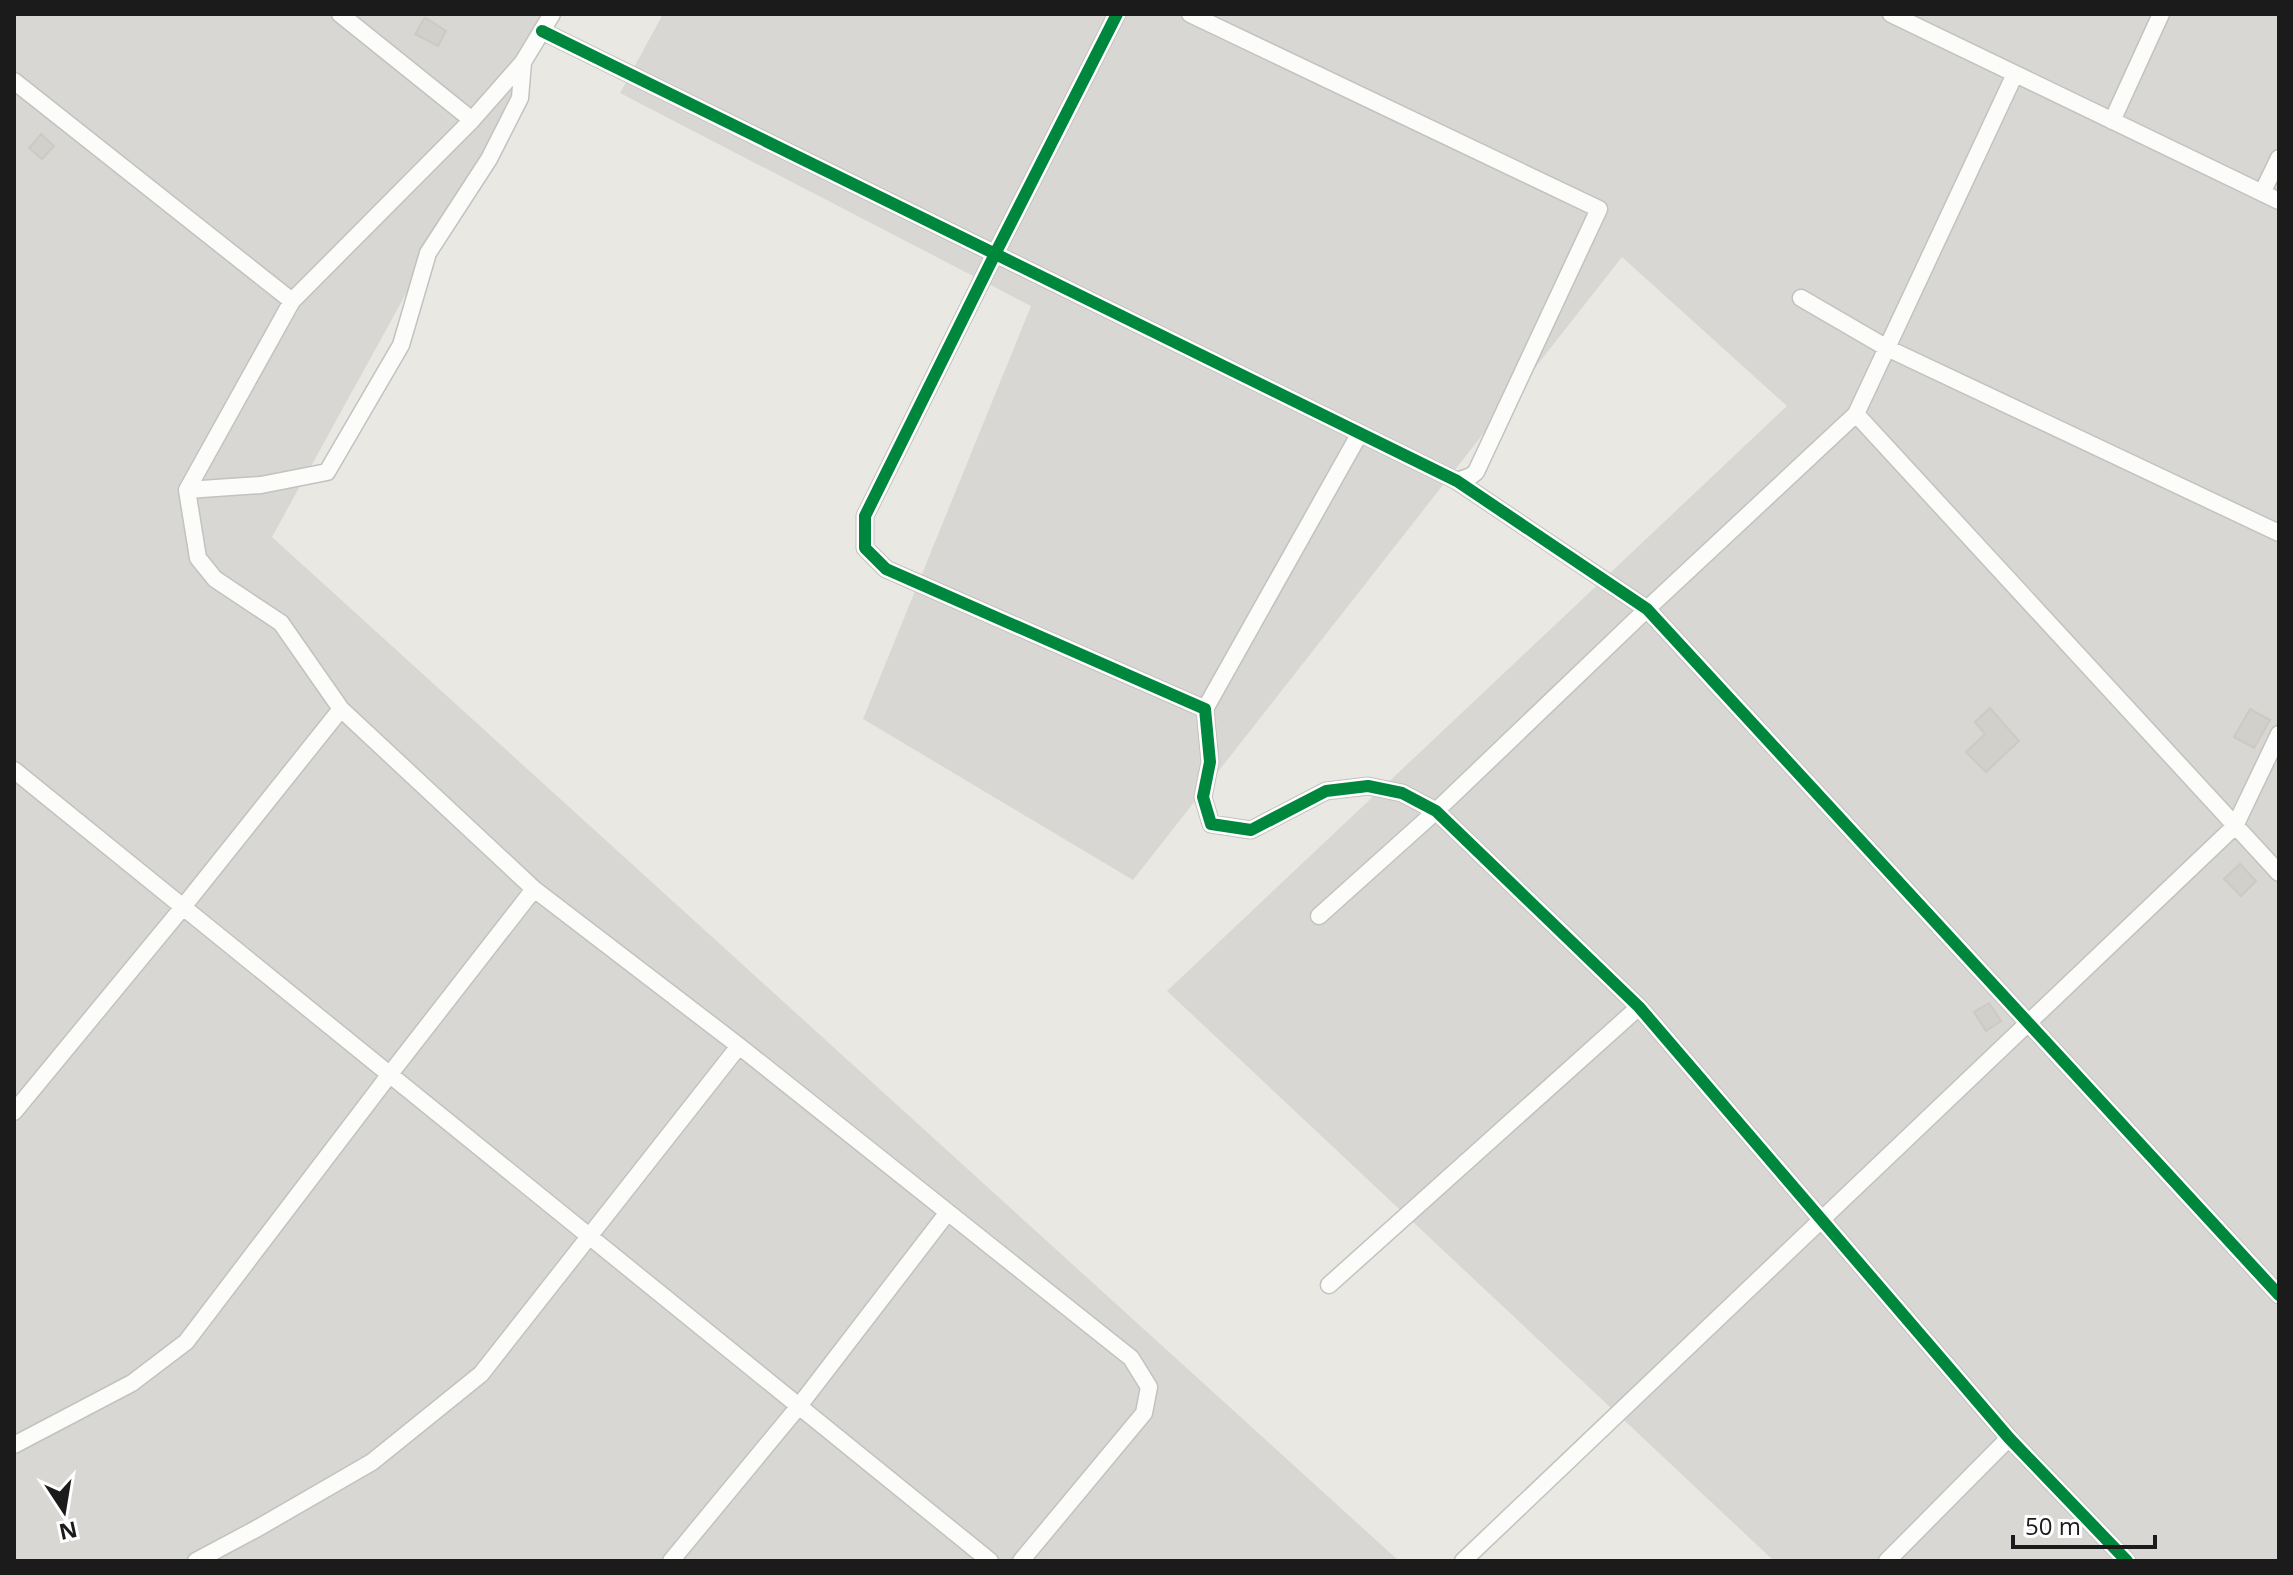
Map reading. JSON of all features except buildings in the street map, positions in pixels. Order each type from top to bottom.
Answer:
[{"type":"street","points":[[340,14],[472,120]]},
{"type":"street","points":[[552,14],[523,62],[472,120],[292,301],[187,490],[198,558],[215,579],[281,623],[341,709],[534,889],[739,1046],[1131,1358],[1149,1387],[1144,1413],[1021,1561]]},
{"type":"street","points":[[1117,14],[865,516],[865,548],[886,569],[1205,709]]},
{"type":"street","points":[[1190,14],[1599,209],[1476,472],[1457,481]]},
{"type":"street","points":[[1891,14],[2279,201]]},
{"type":"street","points":[[2112,121],[2161,14]]},
{"type":"street","points":[[542,31],[1457,481],[1647,609],[2279,1295]]},
{"type":"street","points":[[187,490],[261,485],[327,472],[401,345],[428,253],[489,159],[520,98],[523,62]]},
{"type":"street","points":[[1319,916],[1436,811],[1856,414],[2015,74]]},
{"type":"street","points":[[14,81],[292,301]]},
{"type":"street","points":[[2262,193],[2279,158]]},
{"type":"street","points":[[1801,298],[1887,348],[2279,533]]},
{"type":"street","points":[[1856,414],[2279,873]]},
{"type":"street","points":[[1360,433],[1205,709],[1210,762],[1203,797],[1211,824],[1251,830],[1326,791],[1368,786],[1402,793],[1436,811],[1639,1007],[2009,1438],[2127,1561]]},
{"type":"street","points":[[14,1112],[341,709]]},
{"type":"street","points":[[1463,1561],[2235,826],[2279,734]]},
{"type":"street","points":[[14,770],[990,1561]]},
{"type":"street","points":[[14,1445],[132,1383],[186,1342],[534,889]]},
{"type":"street","points":[[1329,1285],[1639,1007]]},
{"type":"street","points":[[196,1561],[372,1462],[481,1374],[739,1046]]},
{"type":"street","points":[[671,1561],[799,1406],[948,1212]]},
{"type":"street","points":[[1887,1561],[2009,1438]]},
{"type":"shaded area","points":[[14,14],[560,14],[272,537],[1399,1561],[14,1561]]},
{"type":"shaded area","points":[[663,14],[2279,14],[2279,1561],[1774,1561],[1167,991],[1787,406],[1622,257],[1133,880],[863,719],[1031,306],[620,93]]},
{"type":"cycle path","points":[[1117,14],[865,516],[865,548],[886,569],[1205,709],[1210,762],[1203,797],[1211,824],[1251,830],[1326,791],[1368,786],[1402,793],[1436,811],[1639,1007],[2009,1438],[2127,1561]]},
{"type":"cycle path","points":[[542,31],[1457,481],[1647,609],[2279,1295]]}]
